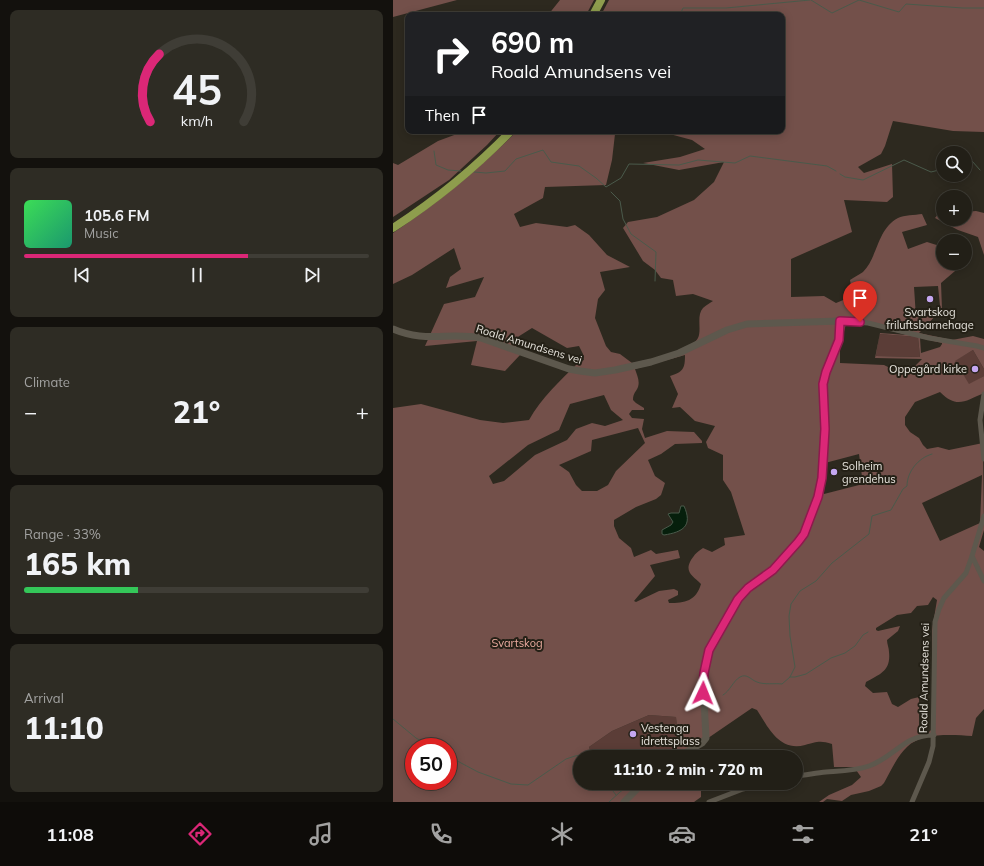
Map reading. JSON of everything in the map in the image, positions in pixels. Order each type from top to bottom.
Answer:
[{"type":"highway","points":[[595,12],[601,0]]},
{"type":"highway","points":[[599,12],[605,0]]},
{"type":"highway","points":[[393,224],[471,166],[503,134]]},
{"type":"highway","points":[[393,228],[424,207],[473,168],[508,134]]},
{"type":"main road","name":"Roald Amundsens vei","points":[[393,329],[417,337],[467,336],[481,338],[569,369],[595,373],[615,370],[670,357],[740,325],[840,321]]},
{"type":"main road","points":[[690,750],[702,743],[706,738],[703,680],[706,659],[712,644],[741,595],[748,588],[773,570],[798,542],[807,527],[818,497],[822,478],[825,429],[823,384],[826,372],[839,340],[840,321]]},
{"type":"main road","points":[[624,802],[636,790]]},
{"type":"street","name":"Roald Amundsens vei","points":[[840,321],[868,323],[929,338],[983,347]]},
{"type":"street","points":[[984,394],[980,420],[984,459]]},
{"type":"street","name":"Roald Amundsens vei","points":[[912,802],[931,755],[934,735],[935,622],[941,603],[964,576],[972,556],[984,516]]},
{"type":"street","points":[[972,556],[984,581]]},
{"type":"street","points":[[803,775],[857,769],[869,766],[889,756],[911,739],[919,736],[934,735]]},
{"type":"street","points":[[709,802],[743,790]]},
{"type":"shaded area","points":[[880,334],[918,337],[920,357],[876,356]]},
{"type":"shaded area","points":[[973,350],[984,369],[984,376],[969,385],[954,361]]},
{"type":"shaded area","points":[[681,506],[684,506],[687,513],[687,523],[685,527],[671,534],[662,534],[662,530],[671,525],[673,522],[668,514],[679,513]]},
{"type":"shaded area","points":[[649,715],[676,717],[678,738],[672,750],[590,750],[589,747],[612,731]]},
{"type":"green space","points":[[393,0],[457,0],[412,12],[405,12],[405,14],[393,17]]},
{"type":"green space","points":[[560,0],[594,0],[588,12],[550,12]]},
{"type":"green space","name":"Svartskog","points":[[609,0],[984,0],[984,132],[953,131],[893,121],[881,154],[858,167],[864,173],[892,164],[893,197],[887,202],[844,200],[852,232],[791,259],[791,297],[824,296],[836,303],[853,296],[850,280],[863,272],[868,266],[882,236],[891,223],[900,217],[922,214],[927,225],[902,232],[908,249],[927,242],[936,245],[936,270],[955,271],[941,283],[942,309],[919,333],[952,340],[973,336],[984,339],[984,369],[973,350],[955,361],[969,384],[984,376],[984,393],[966,401],[956,402],[940,392],[915,402],[905,417],[905,425],[910,432],[919,438],[927,449],[938,447],[949,450],[983,443],[984,530],[979,547],[984,551],[984,709],[976,718],[972,736],[938,736],[913,742],[900,754],[881,786],[869,791],[851,795],[842,801],[827,799],[823,802],[819,802],[829,795],[852,785],[861,777],[854,767],[834,767],[832,744],[815,742],[796,746],[788,745],[775,736],[757,710],[752,708],[692,750],[672,750],[678,738],[676,717],[649,715],[612,731],[589,747],[590,750],[573,750],[573,790],[701,790],[701,797],[694,802],[393,802],[393,408],[421,404],[480,420],[503,423],[529,420],[539,404],[579,362],[584,360],[579,346],[567,348],[532,328],[513,340],[520,355],[505,371],[471,365],[477,341],[425,346],[444,304],[475,297],[484,277],[446,288],[450,277],[461,269],[454,248],[412,275],[393,284],[393,233],[458,185],[514,134],[615,134],[612,160],[606,185],[545,187],[543,198],[514,214],[520,227],[536,223],[567,227],[575,225],[589,235],[607,255],[630,267],[600,272],[605,290],[598,299],[595,318],[606,346],[611,352],[620,354],[632,363],[652,359],[680,350],[694,342],[698,338],[699,334],[699,319],[701,311],[713,301],[693,294],[676,296],[673,280],[661,278],[655,270],[643,261],[623,228],[628,222],[657,217],[694,200],[714,182],[724,162],[679,170],[643,163],[680,157],[705,149],[692,140],[670,134],[785,134],[785,12],[603,12]],"holes":[[[938,286],[940,306],[932,316],[916,317],[914,287]],[[846,324],[866,324],[907,335],[880,333],[875,358],[922,359],[915,366],[896,371],[884,365],[840,363],[840,347]],[[880,334],[918,337],[920,357],[876,356]],[[920,338],[942,343],[942,344],[940,347],[921,353]],[[685,355],[684,367],[678,373],[670,376],[678,394],[672,408],[680,407],[695,421],[715,426],[706,442],[708,448],[723,455],[723,480],[731,492],[745,535],[724,538],[725,545],[712,552],[703,548],[695,555],[688,568],[690,574],[701,584],[699,590],[689,600],[669,603],[668,600],[678,595],[678,591],[674,589],[659,591],[636,602],[634,601],[655,576],[650,565],[680,558],[678,550],[656,554],[651,550],[634,557],[631,548],[619,538],[614,526],[614,520],[661,495],[665,483],[655,476],[648,460],[661,454],[675,444],[702,443],[702,441],[694,432],[667,431],[645,438],[642,429],[644,419],[632,418],[629,414],[632,410],[644,410],[644,408],[633,400],[634,394],[639,385],[635,369]],[[604,395],[611,410],[623,420],[605,426],[592,423],[576,429],[567,440],[535,455],[504,481],[493,484],[489,476],[528,445],[559,430],[570,404]],[[638,428],[645,443],[616,471],[608,485],[597,491],[582,491],[576,485],[569,472],[559,465],[591,451],[592,440]],[[859,454],[863,484],[824,494],[825,463]],[[982,475],[980,523],[940,541],[922,503]],[[933,597],[937,600],[932,630],[932,729],[929,732],[919,734],[919,697],[911,699],[898,707],[892,704],[887,692],[873,693],[865,686],[866,682],[880,674],[886,668],[889,658],[887,640],[898,631],[900,626],[878,631],[876,628],[897,615],[911,613],[917,606],[928,605]]]},
{"type":"green space","points":[[457,134],[497,134],[449,180],[393,217],[393,163],[398,165],[438,141]]},
{"type":"green space","points":[[972,211],[984,213],[984,255],[978,237],[950,226],[972,226]]},
{"type":"waterway","points":[[681,12],[683,8],[726,8],[810,0]]},
{"type":"waterway","points":[[811,0],[832,13],[859,0],[899,12],[906,4],[984,8]]},
{"type":"waterway","points":[[474,172],[486,173],[505,171],[516,159],[543,150],[551,162],[579,166],[606,187],[621,178],[629,164],[679,165],[698,160],[735,163],[750,156],[827,166],[836,171]]},
{"type":"waterway","points":[[434,151],[436,165],[448,170],[461,171]]},
{"type":"waterway","points":[[840,174],[845,177],[863,180],[904,160],[931,172],[936,171]]},
{"type":"waterway","points":[[972,161],[980,170]]},
{"type":"waterway","points":[[611,192],[620,201],[623,219],[631,234],[656,252],[655,281]]},
{"type":"waterway","points":[[723,695],[728,691],[733,683],[742,676],[747,676],[757,682],[766,684],[782,684],[790,677],[795,667],[790,636],[789,616],[791,604],[800,591],[816,581],[832,563],[869,534],[872,516],[891,510],[903,489],[907,486],[907,481],[914,466],[922,459],[932,454]]},
{"type":"waterway","points":[[790,677],[806,674],[831,658],[845,653],[855,646],[863,635],[868,632]]},
{"type":"waterway","points":[[393,719],[416,738]]},
{"type":"waterway","points":[[457,761],[478,772],[511,784],[528,785],[566,759],[573,757]]},
{"type":"waterway","points":[[612,790],[616,795]]},
{"type":"waterway","points":[[609,802],[623,790]]},
{"type":"place","name":"Svartskog friluftsbarnehage","points":[[930,299]]},
{"type":"place","name":"Oppegård kirke","points":[[975,369]]},
{"type":"place","name":"Solheim grendehus","points":[[834,472]]},
{"type":"place","name":"Vestenga idrettsplass","points":[[633,734]]},
{"type":"route","points":[[703,693],[703,680],[709,650],[738,599],[744,591],[768,574],[779,563],[802,538],[807,527],[818,497],[822,478],[825,429],[823,392],[824,378],[839,340],[840,321],[860,322]]}]
